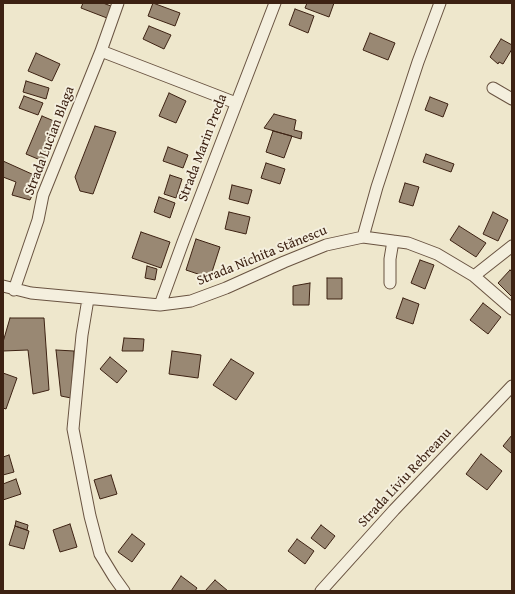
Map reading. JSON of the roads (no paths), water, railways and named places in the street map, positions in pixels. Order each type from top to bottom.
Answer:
[{"type":"street","name":"Strada Lucian Blaga","points":[[14,290],[38,220],[43,195],[101,51],[118,3]]},
{"type":"street","name":"Strada Marin Preda","points":[[160,305],[275,3]]},
{"type":"street","points":[[363,237],[382,172],[418,62],[440,3]]},
{"type":"street","points":[[101,51],[236,103]]},
{"type":"street","points":[[493,88],[512,99]]},
{"type":"street","name":"Strada Nichita Stănescu","points":[[3,286],[30,293],[160,305],[191,300],[226,288],[326,245],[363,237],[408,243],[437,254],[474,276],[512,309]]},
{"type":"street","points":[[390,283],[390,259],[393,241]]},
{"type":"street","points":[[474,276],[512,246]]},
{"type":"street","points":[[88,299],[82,335],[73,429],[90,516],[100,554],[124,591]]},
{"type":"street","name":"Strada Liviu Rebreanu","points":[[321,591],[394,510],[512,386]]}]
